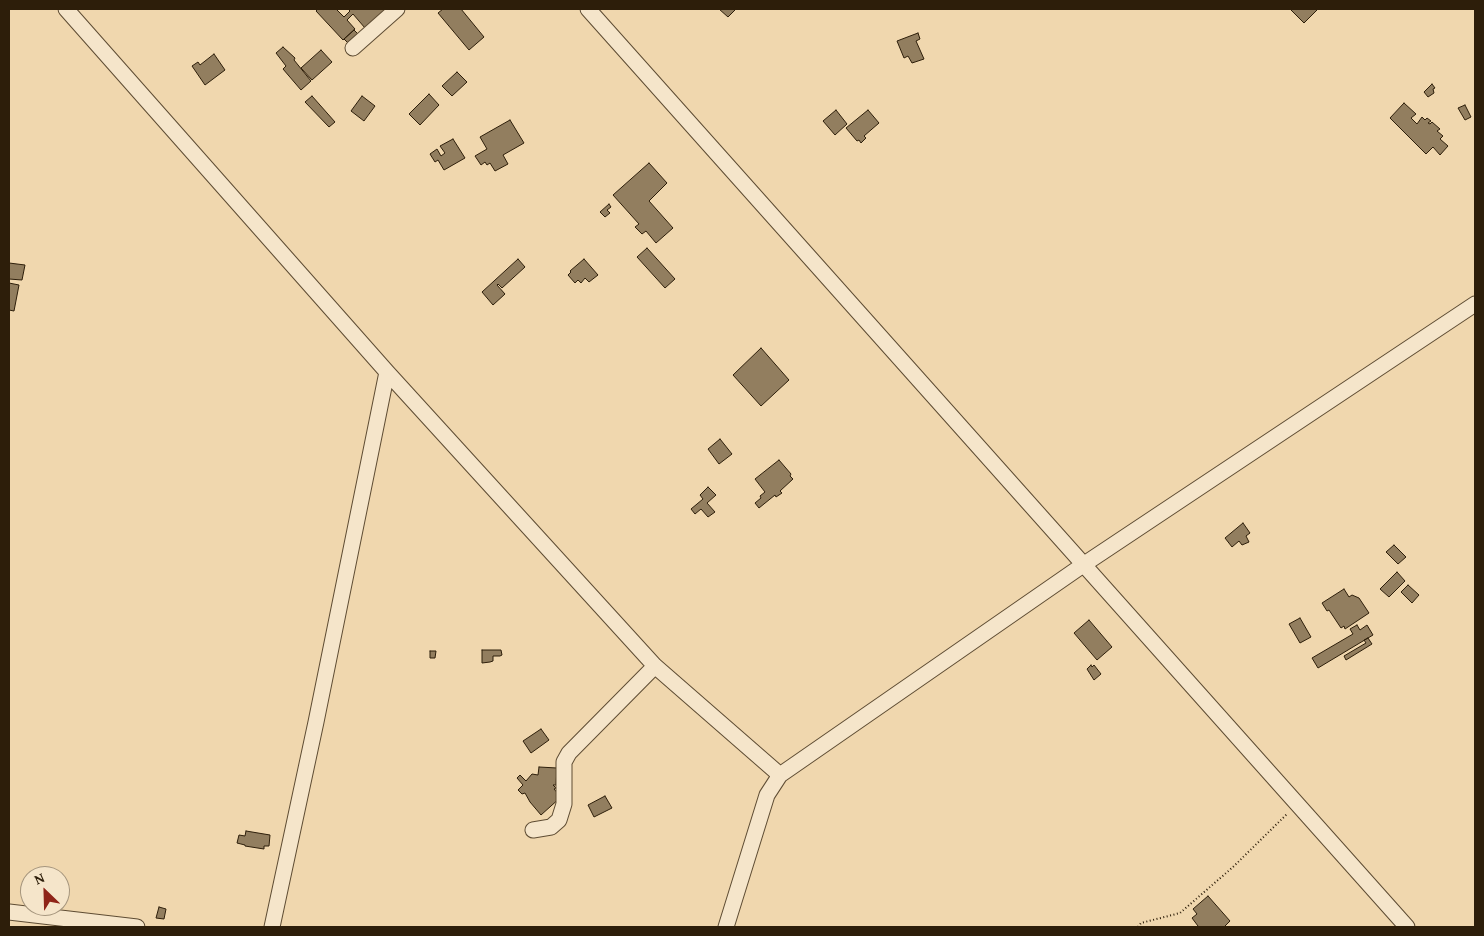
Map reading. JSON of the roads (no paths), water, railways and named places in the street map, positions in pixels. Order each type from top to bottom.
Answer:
[{"type":"street","points":[[66,9],[387,372],[655,666],[780,775]]},
{"type":"street","points":[[353,48],[397,9]]},
{"type":"street","points":[[588,9],[1407,927]]},
{"type":"street","points":[[726,927],[766,795],[780,775],[1083,566],[1475,304]]},
{"type":"street","points":[[272,927],[387,372]]},
{"type":"street","points":[[533,830],[552,827],[559,820],[564,804],[564,762],[569,753],[655,666]]},
{"type":"street","points":[[9,912],[137,927]]}]
